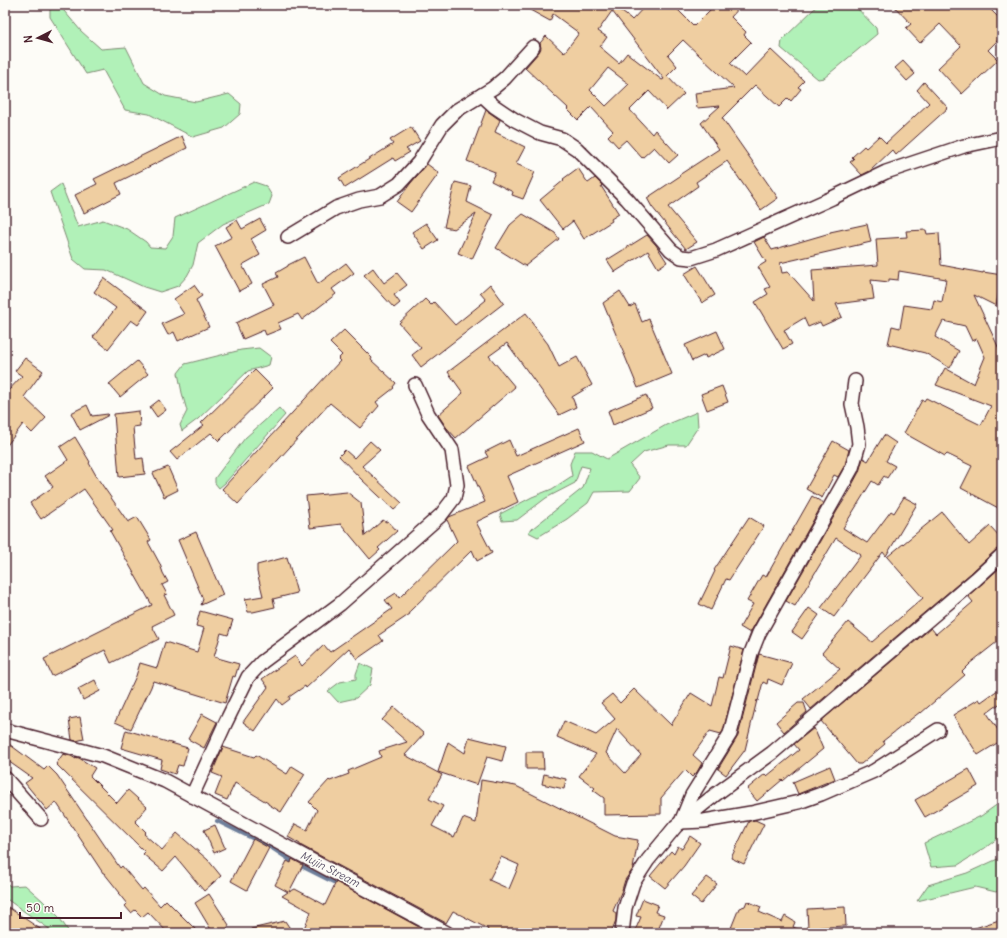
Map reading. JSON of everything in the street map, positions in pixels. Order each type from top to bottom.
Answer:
[{"type":"street","points":[[288,237],[336,208],[360,200],[380,196],[399,184],[418,162],[442,124],[457,110],[493,88],[505,78],[533,47]]},
{"type":"street","points":[[482,95],[494,106],[515,120],[540,133],[562,139],[577,150],[627,199],[671,250],[681,257],[691,258],[716,250],[886,172],[964,146],[1002,138]]},
{"type":"street","points":[[681,822],[692,795],[730,734],[751,653],[759,633],[852,468],[859,444],[852,404],[855,381]]},
{"type":"street","points":[[192,796],[248,677],[262,662],[340,604],[441,515],[454,498],[457,485],[452,450],[428,414],[415,385]]},
{"type":"street","points":[[622,933],[625,908],[634,883],[648,860],[676,826],[716,794],[772,753],[976,579],[1002,555]]},
{"type":"street","points":[[5,730],[103,756],[165,781],[447,933]]},
{"type":"street","points":[[681,822],[751,813],[799,802],[821,794],[874,770],[938,730]]},
{"type":"street","points":[[5,778],[41,819]]},
{"type":"green space","points":[[50,5],[59,5],[81,31],[101,49],[126,47],[144,83],[165,96],[196,102],[229,94],[241,104],[240,114],[224,128],[193,137],[149,114],[125,110],[103,70],[86,74],[50,17]]},
{"type":"green space","points":[[818,5],[854,5],[876,28],[877,34],[824,78],[818,79],[781,48],[782,40]]},
{"type":"green space","points":[[254,182],[266,186],[272,196],[269,204],[223,224],[198,243],[193,265],[187,276],[178,286],[160,292],[144,287],[106,270],[85,269],[73,259],[50,192],[61,184],[78,227],[103,220],[127,229],[146,242],[150,247],[165,248],[173,236],[175,218]]},
{"type":"green space","points":[[259,348],[271,357],[269,365],[248,371],[198,419],[182,431],[180,425],[187,411],[178,373],[185,364],[241,350]]},
{"type":"green space","points":[[279,408],[285,415],[219,488],[215,483],[215,478],[245,438]]},
{"type":"green space","points":[[697,412],[698,427],[686,445],[669,445],[644,452],[630,465],[640,478],[630,491],[594,492],[588,503],[567,519],[538,537],[528,532],[583,488],[590,468],[581,466],[575,483],[546,498],[517,520],[502,521],[500,514],[532,497],[552,489],[572,476],[570,464],[575,451],[592,451],[607,459],[666,425]]},
{"type":"green space","points":[[360,663],[373,669],[370,685],[356,698],[338,702],[328,691],[340,682],[356,679],[356,674]]},
{"type":"green space","points":[[1002,801],[1002,835],[958,865],[931,867],[924,843],[981,816]]},
{"type":"green space","points":[[1002,857],[1002,889],[996,892],[975,887],[917,901],[928,885],[967,873]]},
{"type":"green space","points":[[5,882],[10,886],[25,885],[59,917],[69,932],[55,933],[5,898]]},
{"type":"building","points":[[521,5],[616,5],[615,7],[632,20],[646,5],[673,5],[694,26],[715,5],[742,5],[731,17],[746,32],[744,35],[751,42],[730,63],[745,77],[771,50],[804,81],[798,87],[801,89],[791,101],[788,98],[779,107],[755,85],[722,118],[778,198],[761,210],[727,161],[696,182],[698,186],[668,207],[697,242],[686,249],[652,207],[647,198],[719,149],[701,123],[720,106],[697,108],[695,93],[734,88],[683,40],[668,55],[677,66],[667,76],[684,94],[667,110],[649,91],[630,110],[652,134],[655,130],[678,155],[669,163],[654,147],[642,158],[626,140],[618,147],[608,136],[613,131],[591,107],[578,120],[567,109],[568,108],[525,68],[539,52],[541,48],[540,43],[546,36],[564,53],[579,33],[553,14],[550,21]],"holes":[[[612,11],[664,79],[662,80],[627,53],[619,63],[600,47],[607,37],[598,31]],[[608,68],[629,84],[606,106],[590,90]]]},
{"type":"building","points":[[893,5],[986,5],[1002,21],[1002,36],[988,50],[998,60],[962,94],[938,68],[961,46],[940,24],[920,43],[906,28],[911,24]]},
{"type":"building","points":[[903,61],[915,74],[907,81],[895,68]]},
{"type":"building","points":[[924,82],[948,108],[896,155],[892,150],[870,171],[862,175],[850,162],[854,159],[852,157],[864,146],[866,148],[879,136],[886,143],[929,103],[917,90]]},
{"type":"building","points":[[486,110],[500,120],[495,132],[525,147],[516,164],[535,172],[523,199],[512,195],[513,192],[491,181],[495,172],[467,161]]},
{"type":"building","points":[[411,127],[420,141],[406,149],[410,152],[395,161],[393,158],[345,188],[339,178],[393,144],[390,140]]},
{"type":"building","points":[[182,136],[187,148],[116,183],[121,194],[84,213],[75,195],[97,184],[94,179]]},
{"type":"building","points":[[427,164],[439,173],[411,212],[397,202]]},
{"type":"building","points":[[578,168],[588,183],[595,178],[602,185],[601,186],[619,214],[611,219],[612,221],[584,239],[573,221],[563,229],[540,200],[564,180],[563,179]]},
{"type":"building","points":[[455,182],[471,186],[467,202],[493,215],[472,259],[458,253],[476,214],[454,229],[444,227]]},
{"type":"building","points":[[523,214],[555,233],[559,239],[525,266],[496,248],[510,225]]},
{"type":"building","points":[[260,219],[266,230],[251,239],[260,255],[242,265],[252,284],[239,291],[215,246],[232,237],[226,227],[237,220],[242,229]]},
{"type":"building","points":[[426,223],[438,240],[424,249],[412,232]]},
{"type":"building","points":[[867,224],[871,242],[780,263],[782,273],[788,272],[814,301],[812,270],[878,265],[876,239],[907,237],[906,231],[926,230],[927,234],[939,233],[941,265],[1002,275],[996,306],[974,295],[1002,355],[1002,510],[961,488],[972,466],[947,454],[945,456],[904,433],[922,400],[924,401],[926,398],[981,425],[991,406],[936,385],[945,368],[974,384],[985,357],[977,339],[972,341],[965,326],[943,321],[935,337],[959,351],[950,368],[925,353],[888,344],[892,326],[900,328],[904,305],[932,309],[934,300],[942,302],[946,279],[899,271],[898,280],[889,279],[889,282],[871,280],[874,299],[836,304],[842,317],[822,326],[820,322],[808,327],[804,318],[784,330],[792,344],[783,349],[755,302],[768,294],[765,289],[770,287],[758,267],[766,262],[754,242],[764,237],[772,250],[830,232]]},
{"type":"building","points":[[647,235],[656,245],[667,262],[658,268],[648,251],[615,272],[607,260]]},
{"type":"building","points":[[304,257],[318,284],[346,263],[354,273],[332,289],[336,294],[302,320],[298,314],[278,323],[281,329],[266,335],[264,330],[243,339],[236,323],[274,305],[263,284],[278,277],[276,273]]},
{"type":"building","points":[[697,266],[715,295],[702,303],[684,274]]},
{"type":"building","points":[[373,268],[384,283],[397,273],[407,285],[394,295],[400,303],[394,308],[364,275]]},
{"type":"building","points":[[104,278],[148,311],[138,325],[131,320],[108,349],[93,337],[116,308],[94,292]]},
{"type":"building","points":[[490,284],[504,303],[421,367],[412,355],[421,348],[399,323],[425,299],[431,305],[434,302],[455,325],[486,300],[480,293]]},
{"type":"building","points":[[194,285],[202,296],[196,300],[209,327],[178,341],[174,332],[168,335],[162,324],[184,314],[174,299]]},
{"type":"building","points":[[620,291],[630,307],[635,304],[642,322],[649,319],[672,374],[638,388],[603,303]]},
{"type":"building","points":[[526,313],[548,344],[559,367],[577,357],[592,385],[572,397],[576,407],[559,415],[507,343],[489,356],[515,387],[456,438],[438,415],[463,393],[448,372]]},
{"type":"building","points":[[344,330],[372,358],[371,360],[396,383],[393,387],[394,388],[376,402],[379,406],[360,428],[330,403],[238,504],[222,489],[340,361],[338,359],[342,355],[330,343]]},
{"type":"building","points":[[717,331],[725,349],[706,358],[705,355],[692,361],[685,345]]},
{"type":"building","points":[[25,358],[43,371],[24,397],[46,418],[32,433],[23,424],[5,448],[5,394],[22,376],[15,371]]},
{"type":"building","points":[[137,361],[148,374],[120,397],[109,384]]},
{"type":"building","points":[[255,370],[273,388],[219,441],[211,433],[177,460],[170,452],[204,425],[201,423]]},
{"type":"building","points":[[722,386],[728,402],[707,410],[701,394]]},
{"type":"building","points":[[646,395],[652,408],[613,425],[608,411]]},
{"type":"building","points":[[159,400],[166,410],[157,417],[150,407]]},
{"type":"building","points":[[87,405],[92,416],[109,415],[80,430],[71,413]]},
{"type":"building","points":[[139,411],[140,426],[133,427],[136,459],[143,458],[145,474],[119,477],[114,414]]},
{"type":"building","points":[[579,428],[585,441],[507,476],[518,502],[476,522],[492,553],[477,561],[472,550],[409,612],[410,614],[379,635],[383,641],[357,659],[349,648],[306,688],[305,686],[289,697],[290,699],[282,705],[277,699],[255,731],[243,722],[268,687],[262,679],[295,656],[302,666],[324,645],[330,652],[392,609],[385,600],[396,593],[399,598],[457,541],[447,520],[449,517],[485,502],[469,466],[488,457],[485,452],[509,440],[516,456]]},
{"type":"building","points":[[884,435],[896,443],[886,461],[895,466],[887,478],[884,476],[878,485],[872,481],[843,528],[867,543],[891,511],[894,513],[904,497],[917,504],[886,556],[883,552],[834,617],[821,608],[861,555],[836,538],[795,606],[786,601],[837,511],[853,486],[852,485],[859,472],[863,458],[868,461]]},
{"type":"building","points":[[75,437],[98,479],[128,522],[137,517],[151,540],[148,542],[168,582],[162,585],[167,594],[164,595],[174,615],[152,626],[159,639],[111,663],[105,650],[52,676],[44,659],[152,605],[110,531],[113,530],[84,489],[41,519],[30,503],[53,487],[45,476],[68,460],[60,447]]},
{"type":"building","points":[[370,441],[380,450],[362,466],[402,503],[394,510],[339,456],[345,450],[354,458]]},
{"type":"building","points":[[833,441],[849,450],[845,465],[838,477],[834,475],[822,498],[806,489]]},
{"type":"building","points":[[168,467],[178,490],[164,497],[153,473]]},
{"type":"building","points":[[347,492],[361,503],[365,536],[383,520],[386,522],[388,521],[397,531],[378,548],[380,550],[370,559],[341,524],[310,528],[306,496]]},
{"type":"building","points":[[812,496],[823,503],[750,633],[740,627],[753,604],[747,601],[762,575],[766,577]]},
{"type":"building","points":[[942,512],[969,545],[990,526],[1002,539],[1002,547],[997,549],[971,573],[811,709],[803,699],[840,669],[822,653],[848,622],[872,642],[923,598],[887,557]]},
{"type":"building","points":[[749,517],[764,526],[729,580],[726,579],[711,610],[699,604],[715,571],[714,570]]},
{"type":"building","points":[[196,532],[223,595],[201,605],[203,599],[178,540]]},
{"type":"building","points":[[287,557],[297,593],[273,599],[275,607],[248,612],[245,599],[263,596],[257,572],[257,565]]},
{"type":"building","points":[[1002,566],[1002,638],[969,664],[962,672],[965,675],[921,713],[920,712],[883,741],[885,744],[861,764],[857,764],[821,721],[931,628],[936,634],[973,602],[968,596]]},
{"type":"building","points":[[809,608],[819,615],[802,639],[792,632]]},
{"type":"building","points":[[200,611],[233,620],[228,635],[221,633],[214,657],[239,664],[235,677],[233,676],[225,703],[153,681],[131,729],[115,722],[136,676],[140,663],[157,668],[165,642],[197,652],[204,628],[196,626]]},
{"type":"building","points":[[731,646],[744,650],[723,731],[721,734],[710,731],[693,755],[702,763],[697,772],[692,777],[685,770],[661,798],[661,814],[604,815],[604,798],[593,790],[595,788],[579,776],[596,754],[557,737],[564,721],[596,735],[615,719],[601,703],[612,694],[620,703],[634,689],[671,725],[691,693],[712,706],[719,677],[723,678]],"holes":[[[617,729],[641,755],[625,773],[606,753]]]},
{"type":"building","points":[[759,654],[792,663],[782,685],[768,679],[767,684],[763,682],[745,750],[726,775],[718,769],[738,736]]},
{"type":"building","points":[[95,680],[100,691],[83,700],[78,689]]},
{"type":"building","points":[[1002,687],[1002,702],[987,713],[1002,736],[1002,740],[978,755],[953,715],[979,699],[981,702]]},
{"type":"building","points":[[798,703],[804,703],[807,712],[784,732],[776,722]]},
{"type":"building","points":[[394,707],[424,734],[405,755],[442,775],[429,799],[443,806],[432,826],[454,837],[463,818],[476,823],[481,780],[516,786],[615,836],[638,840],[633,869],[625,880],[613,911],[616,913],[616,920],[611,933],[486,933],[488,929],[453,911],[446,923],[300,845],[288,837],[295,824],[307,830],[317,810],[309,802],[329,780],[330,781],[349,774],[348,771],[381,757],[379,751],[407,742],[382,720]],"holes":[[[501,857],[519,865],[509,889],[489,880]]]},
{"type":"building","points":[[202,714],[217,722],[204,748],[188,739]]},
{"type":"building","points":[[80,717],[84,739],[76,741],[72,740],[69,719]]},
{"type":"building","points":[[814,728],[823,749],[757,801],[747,789],[765,774],[767,776],[799,750],[794,744]]},
{"type":"building","points":[[126,730],[188,748],[183,766],[178,765],[175,774],[160,769],[162,760],[121,748]]},
{"type":"building","points":[[469,737],[506,746],[502,761],[487,757],[477,785],[438,772],[448,742],[465,753]]},
{"type":"building","points":[[5,741],[44,770],[48,766],[57,775],[120,868],[122,866],[142,890],[144,888],[160,906],[166,900],[199,933],[168,933],[148,912],[142,917],[135,910],[131,913],[125,906],[127,904],[119,894],[120,893],[103,873],[56,802],[47,810],[25,783],[32,778],[5,759]]},
{"type":"building","points":[[223,747],[254,757],[256,755],[287,774],[292,766],[305,774],[281,812],[235,783],[227,800],[215,795],[222,777],[212,773]]},
{"type":"building","points":[[526,752],[543,752],[544,769],[526,769]]},
{"type":"building","points":[[63,754],[76,759],[75,757],[79,758],[95,768],[90,776],[117,803],[128,790],[147,807],[135,821],[146,832],[144,834],[162,850],[177,833],[208,860],[221,876],[204,891],[176,857],[163,871],[143,854],[145,852],[56,764]]},
{"type":"building","points":[[830,766],[835,779],[798,794],[793,782]]},
{"type":"building","points":[[969,769],[978,786],[925,817],[915,800]]},
{"type":"building","points":[[544,774],[566,779],[564,789],[542,784]]},
{"type":"building","points":[[755,820],[764,824],[744,864],[731,858],[749,821]]},
{"type":"building","points":[[215,825],[225,848],[214,853],[204,830]]},
{"type":"building","points":[[690,836],[700,843],[684,866],[665,888],[650,876],[671,851],[674,854],[678,846],[682,849]]},
{"type":"building","points":[[253,839],[269,848],[247,890],[231,881]]},
{"type":"building","points":[[292,859],[303,865],[289,892],[295,889],[325,905],[336,882],[430,933],[302,933],[311,912],[282,896],[288,892],[275,885],[287,861],[291,863]]},
{"type":"building","points":[[707,877],[717,884],[701,904],[691,896]]},
{"type":"building","points":[[209,894],[229,925],[225,933],[213,933],[195,903]]},
{"type":"building","points":[[643,899],[658,905],[655,912],[664,915],[657,933],[634,933],[641,917],[636,916]]},
{"type":"building","points":[[747,901],[761,907],[759,912],[782,922],[785,916],[795,922],[793,927],[808,933],[743,933],[731,928],[739,908],[745,906]]},
{"type":"building","points":[[5,905],[46,933],[5,933]]},
{"type":"building","points":[[845,907],[846,926],[808,928],[807,909]]},
{"type":"building","points":[[1002,919],[1002,933],[966,933],[966,931]]},
{"type":"building","points":[[285,921],[293,933],[252,933],[251,929]]},
{"type":"waterway","name":"Mujin Stream","points":[[217,821],[272,848],[293,862],[339,885]]},
{"type":"waterway","name":"Mujin Stream","points":[[386,909],[425,928]]}]
